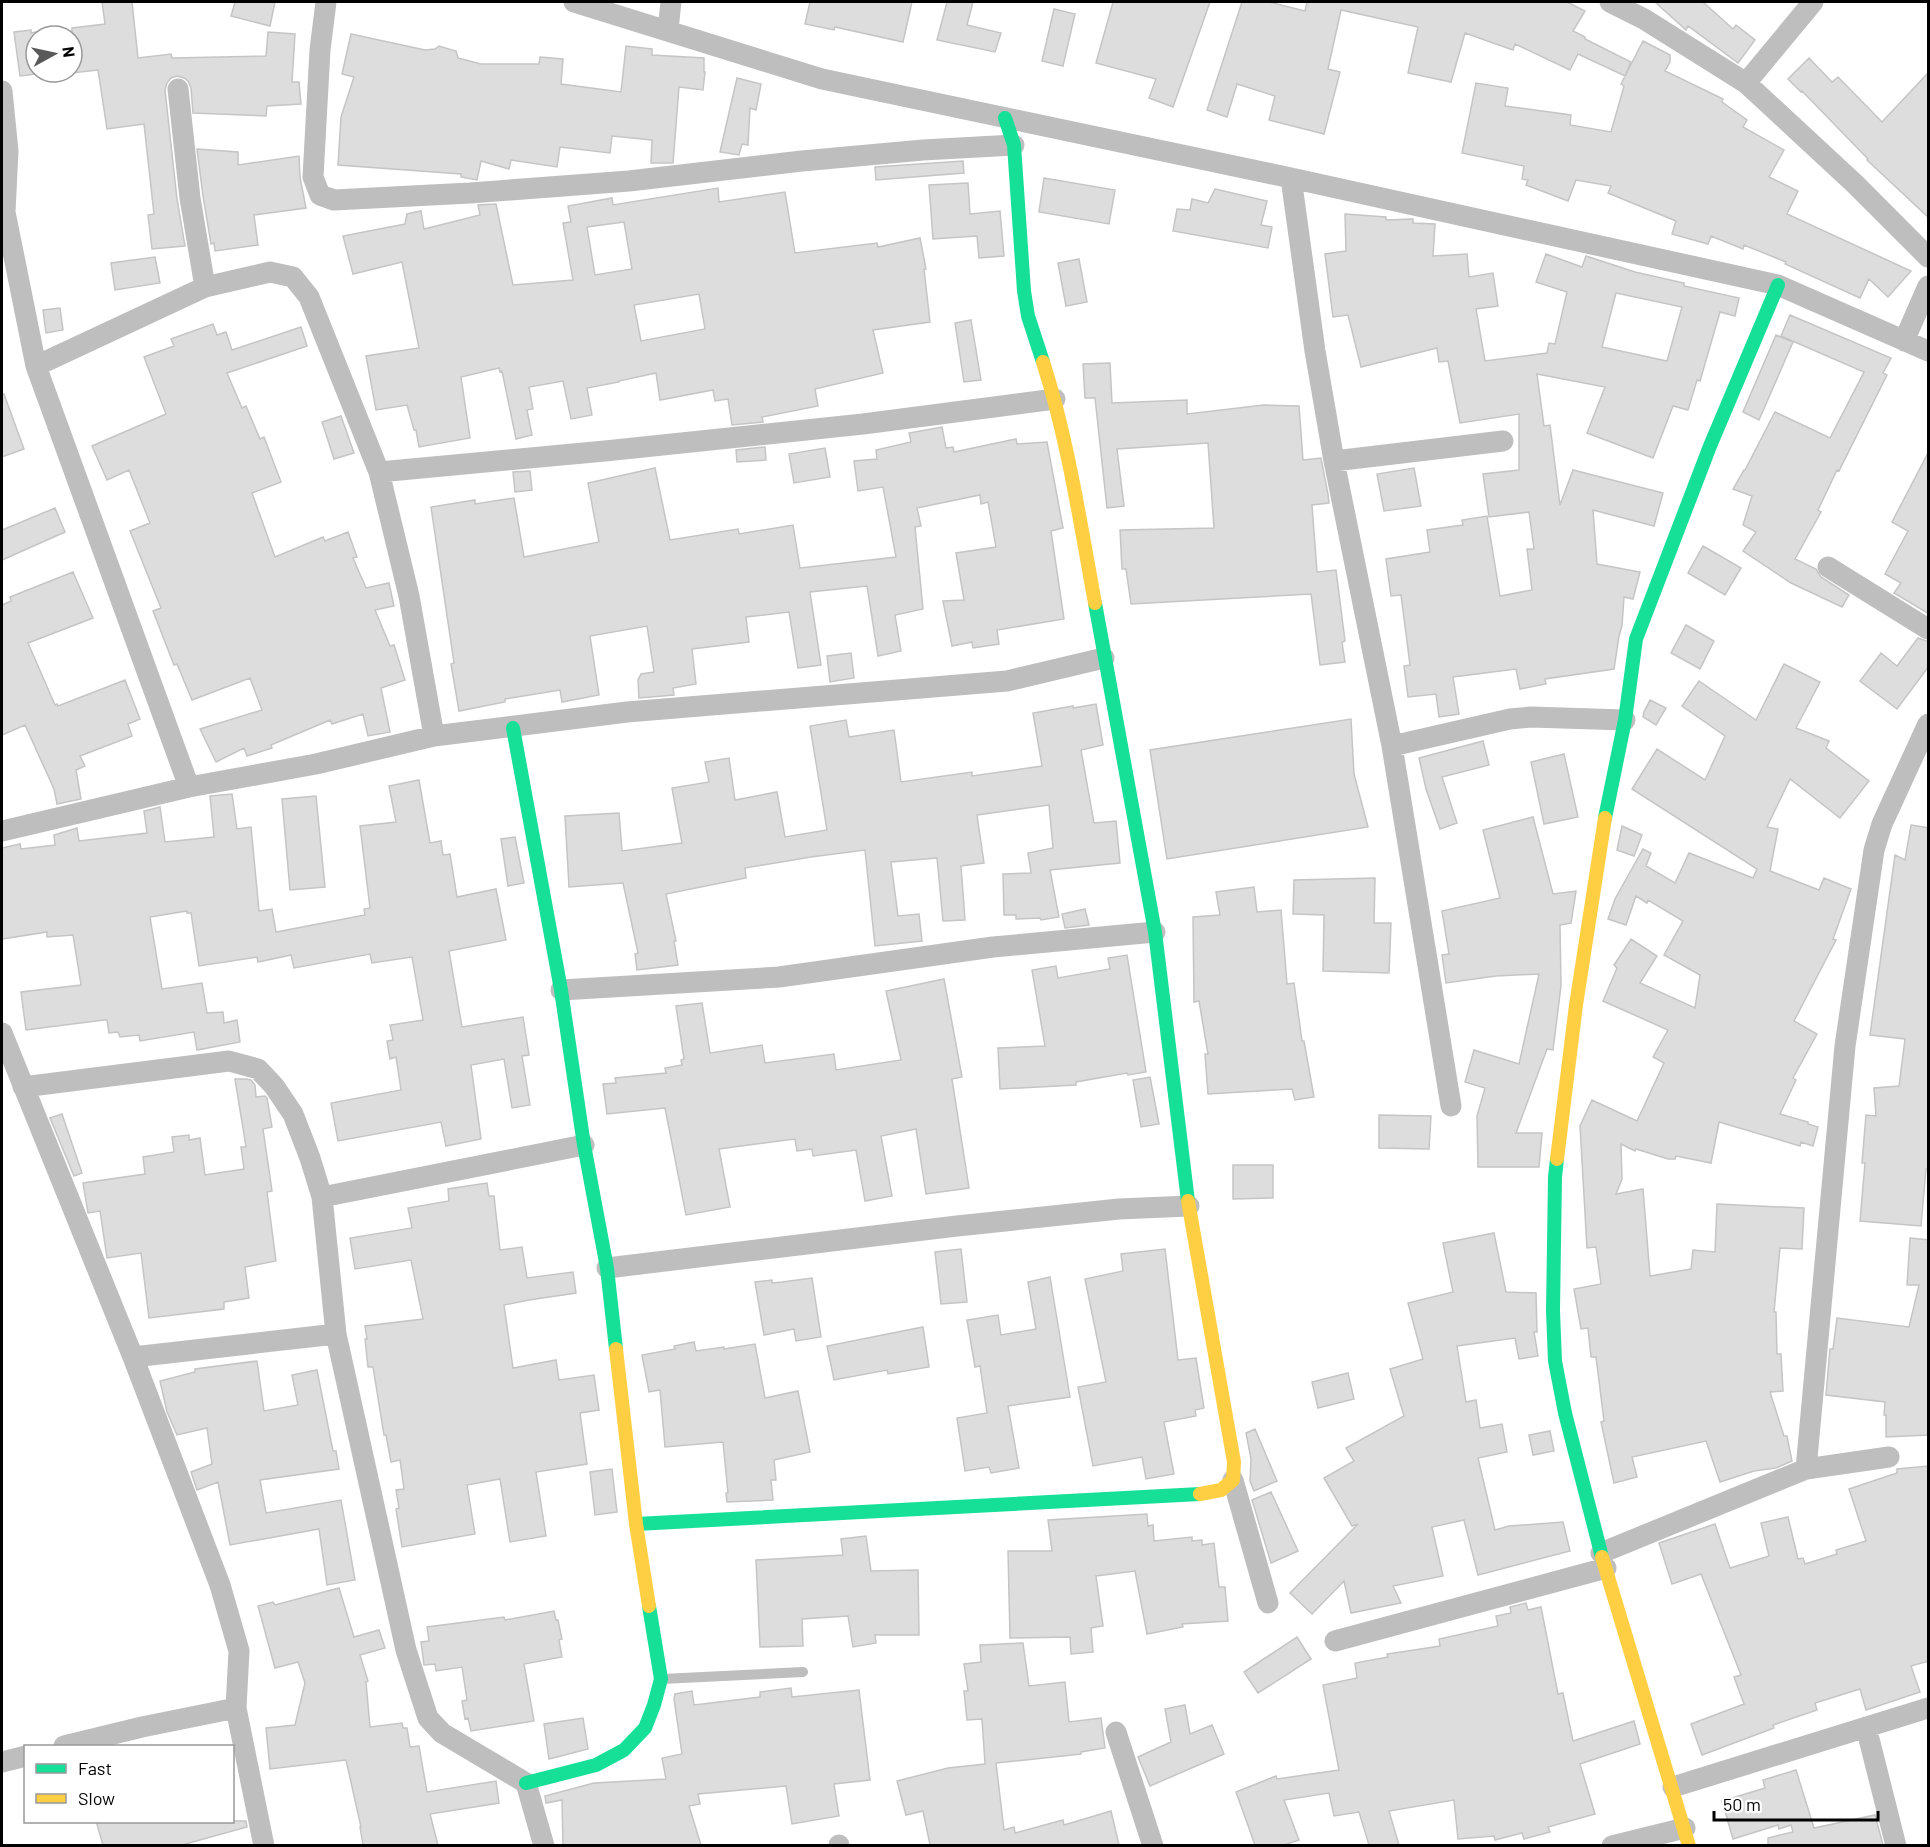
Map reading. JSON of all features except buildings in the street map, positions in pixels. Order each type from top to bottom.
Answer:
[{"type":"street","points":[[326,2],[320,50],[313,177],[320,195],[334,201],[628,181],[813,160],[1014,145]]},
{"type":"street","points":[[574,2],[822,79],[1291,178],[1778,285],[1929,351]]},
{"type":"street","points":[[668,30],[671,2]]},
{"type":"street","points":[[1610,2],[1644,19],[1746,83],[1855,184],[1929,257]]},
{"type":"street","points":[[1746,83],[1813,2]]},
{"type":"street","points":[[178,89],[190,198],[205,287]]},
{"type":"street","points":[[2,92],[8,151],[3,212],[36,366],[189,787]]},
{"type":"street","points":[[1005,118],[1014,145],[1024,291],[1028,316],[1055,399],[1066,447],[1155,932],[1189,1206],[1234,1462],[1233,1480],[1268,1603]]},
{"type":"street","points":[[1291,178],[1315,351],[1334,461],[1392,746],[1451,1106]]},
{"type":"street","points":[[36,366],[205,287],[270,272],[293,277],[309,297],[379,472],[409,596],[434,736]]},
{"type":"street","points":[[1612,1845],[1687,1837],[1603,1560],[1564,1413],[1555,1361],[1553,1311],[1555,1177],[1576,1005],[1605,818],[1625,720],[1636,639],[1710,446],[1778,285]]},
{"type":"street","points":[[1904,341],[1929,286]]},
{"type":"street","points":[[379,472],[593,453],[863,424],[1055,399]]},
{"type":"street","points":[[1334,461],[1503,441]]},
{"type":"street","points":[[1828,567],[1929,629]]},
{"type":"street","points":[[2,831],[189,787],[316,764],[434,736],[513,728],[627,712],[1007,681],[1104,658]]},
{"type":"street","points":[[1392,746],[1510,719],[1531,717],[1625,720]]},
{"type":"street","points":[[1806,1469],[1845,1046],[1874,850],[1881,824],[1929,724]]},
{"type":"street","points":[[513,728],[561,990],[584,1145],[608,1268],[636,1524],[661,1679],[645,1728],[624,1749],[596,1765],[526,1783]]},
{"type":"street","points":[[561,990],[779,977],[993,947],[1155,932]]},
{"type":"street","points":[[2,1033],[133,1357],[220,1585],[239,1651],[236,1708],[264,1845]]},
{"type":"street","points":[[23,1087],[229,1061],[258,1069],[274,1086],[293,1114],[322,1197],[336,1334],[406,1650],[428,1718],[442,1733],[526,1783],[544,1845]]},
{"type":"street","points":[[322,1197],[584,1145]]},
{"type":"street","points":[[608,1268],[957,1226],[1119,1209],[1189,1206]]},
{"type":"street","points":[[133,1357],[336,1334]]},
{"type":"street","points":[[1335,1641],[1603,1560],[1806,1469],[1889,1457]]},
{"type":"street","points":[[636,1524],[1206,1494],[1221,1490],[1233,1480]]},
{"type":"street","points":[[68,1745],[236,1708]]},
{"type":"street","points":[[1673,1787],[1929,1708]]},
{"type":"street","points":[[1866,1727],[1896,1845]]},
{"type":"street","points":[[1116,1732],[1153,1845]]},
{"type":"street","points":[[2,1762],[24,1756]]},
{"type":"lane","points":[[661,1679],[803,1672]]},
{"type":"traffic: fast","points":[[1005,118],[1014,145],[1024,291],[1028,316],[1043,362]]},
{"type":"traffic: fast","points":[[1605,818],[1625,720],[1636,639],[1710,446],[1778,285]]},
{"type":"traffic: fast","points":[[1095,603],[1155,932],[1188,1201]]},
{"type":"traffic: fast","points":[[513,728],[561,990],[584,1145],[607,1268],[616,1349]]},
{"type":"traffic: fast","points":[[1557,1159],[1553,1311],[1555,1361],[1565,1413],[1602,1557]]},
{"type":"traffic: fast","points":[[636,1524],[1200,1494]]},
{"type":"traffic: fast","points":[[526,1783],[596,1765],[624,1750],[645,1728],[661,1679],[649,1606]]},
{"type":"traffic: slow","points":[[1043,362],[1066,451],[1095,603]]},
{"type":"traffic: slow","points":[[1557,1159],[1576,1005],[1605,818]]},
{"type":"traffic: slow","points":[[1188,1201],[1234,1462],[1233,1480],[1221,1490],[1200,1494]]},
{"type":"traffic: slow","points":[[616,1349],[636,1524],[649,1606]]},
{"type":"traffic: slow","points":[[1602,1557],[1689,1846]]}]
